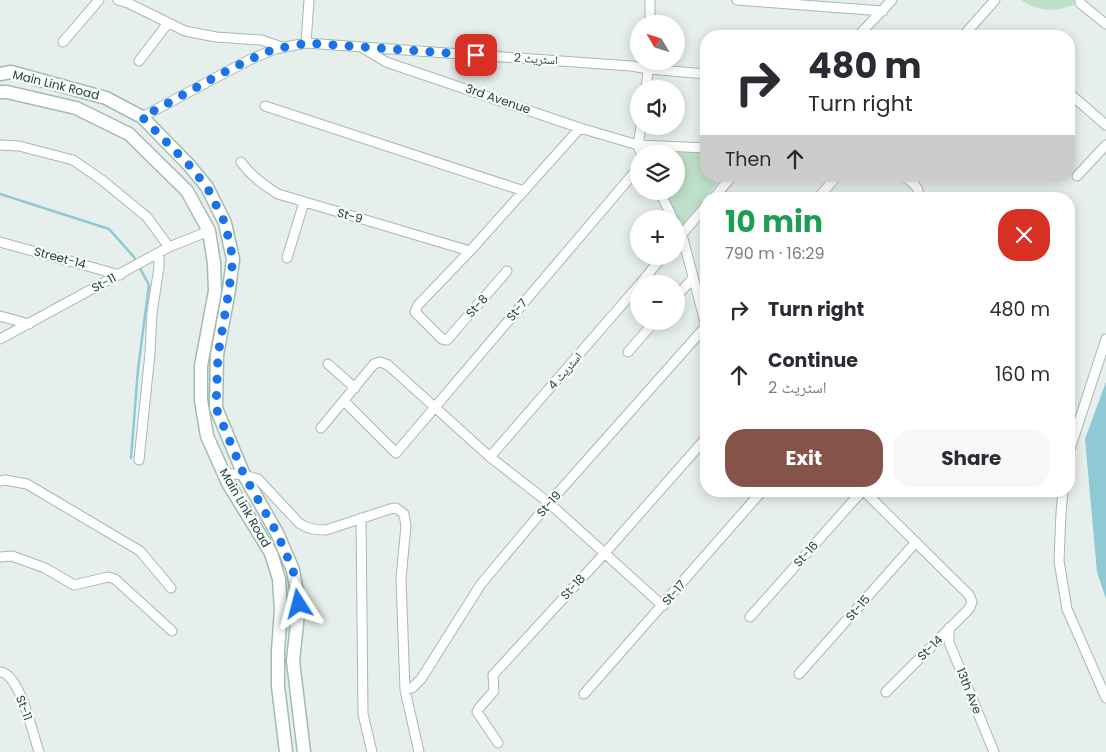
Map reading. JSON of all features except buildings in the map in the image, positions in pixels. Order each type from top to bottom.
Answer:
[{"type":"street","points":[[63,42],[99,0]]},
{"type":"street","points":[[118,0],[185,31],[216,37],[261,40],[285,48]]},
{"type":"street","points":[[306,43],[309,0]]},
{"type":"street","points":[[650,0],[650,15]]},
{"type":"street","points":[[737,0],[883,11]]},
{"type":"street","points":[[864,30],[892,0]]},
{"type":"street","points":[[968,30],[995,0]]},
{"type":"street","points":[[1080,0],[1080,3],[1105,22]]},
{"type":"street","points":[[139,61],[168,23]]},
{"type":"street","name":"اسٹریٹ 2","points":[[142,117],[249,60],[275,49],[306,43],[630,65]]},
{"type":"street","name":"3rd Avenue","points":[[360,47],[386,62],[630,146]]},
{"type":"street","name":"اسٹریٹ 2","points":[[681,70],[700,73]]},
{"type":"street","name":"Main Link Road","points":[[0,74],[11,72],[106,98],[142,117],[189,165],[207,187],[225,223],[233,259],[218,355],[216,408],[244,475],[277,533],[293,570],[299,604],[293,661],[304,752]]},
{"type":"street","name":"Main Link Road","points":[[0,92],[76,108],[129,134],[187,191],[209,231],[214,263],[215,292],[201,366],[201,400],[207,436],[223,473],[271,553],[279,579],[281,610],[278,686],[286,752]]},
{"type":"street","points":[[1075,98],[1106,125]]},
{"type":"street","points":[[265,106],[524,191]]},
{"type":"street","points":[[136,140],[140,134],[142,117]]},
{"type":"street","points":[[470,251],[580,128]]},
{"type":"street","points":[[0,145],[19,146],[73,160],[102,180],[147,218],[169,247]]},
{"type":"street","points":[[1077,176],[1106,146]]},
{"type":"street","name":"3rd Avenue","points":[[685,148],[700,148]]},
{"type":"street","name":"St-9","points":[[241,162],[262,185],[278,194],[470,251]]},
{"type":"street","name":"St-7","points":[[344,401],[396,453],[630,178]]},
{"type":"street","points":[[719,192],[727,182]]},
{"type":"street","points":[[823,192],[832,182]]},
{"type":"street","points":[[910,182],[919,190],[919,192]]},
{"type":"street","points":[[286,258],[304,202]]},
{"type":"street","points":[[685,231],[700,213]]},
{"type":"street","name":"St-11","points":[[0,339],[169,247],[209,231]]},
{"type":"street","name":"Street-14","points":[[0,242],[124,273]]},
{"type":"street","name":"St-8","points":[[470,251],[418,305],[415,312],[442,339],[446,340],[507,271]]},
{"type":"street","points":[[139,460],[159,253]]},
{"type":"street","points":[[685,255],[700,304]]},
{"type":"street","name":"اسٹریٹ 4","points":[[647,275],[656,265]]},
{"type":"street","points":[[685,287],[693,278]]},
{"type":"street","name":"اسٹریٹ 4","points":[[490,456],[630,294]]},
{"type":"street","points":[[0,316],[28,324]]},
{"type":"street","points":[[209,322],[223,324]]},
{"type":"street","points":[[628,352],[647,330]]},
{"type":"street","name":"St-19","points":[[405,690],[417,684],[481,584],[549,503],[700,333]]},
{"type":"street","points":[[1075,434],[1106,338]]},
{"type":"street","points":[[322,428],[374,364],[380,362],[388,365],[490,456],[549,503],[662,606]]},
{"type":"street","points":[[328,364],[355,388]]},
{"type":"street","name":"St-18","points":[[498,743],[477,712],[494,691],[493,674],[604,554],[700,445]]},
{"type":"street","points":[[223,473],[244,475],[262,482],[306,528],[326,530],[390,508],[396,508],[404,514],[406,526],[401,578],[405,690],[419,752]]},
{"type":"street","points":[[0,481],[5,480],[27,484],[140,552],[171,588]]},
{"type":"street","name":"St-17","points":[[584,694],[757,497]]},
{"type":"street","name":"St-16","points":[[750,617],[858,497]]},
{"type":"street","points":[[869,497],[916,542]]},
{"type":"street","points":[[1062,497],[1059,561],[1067,609],[1106,698]]},
{"type":"street","points":[[361,518],[363,714],[372,752]]},
{"type":"street","name":"St-14","points":[[886,692],[969,609],[972,602],[969,596],[916,542]]},
{"type":"street","name":"St-15","points":[[799,674],[916,542]]},
{"type":"street","points":[[0,557],[12,556],[45,568],[74,585],[108,577],[115,579],[172,630]]},
{"type":"street","name":"13th Ave","points":[[950,628],[949,642],[994,752]]},
{"type":"street","name":"St-11","points":[[0,672],[8,674],[24,702],[39,752]]},
{"type":"green space","points":[[1021,0],[1080,0],[1080,3],[1050,10],[1037,8]]},
{"type":"green space","points":[[685,148],[700,150],[700,182],[718,182],[710,192],[700,192],[700,205],[685,224],[685,210],[668,210],[663,200],[685,200]]},
{"type":"water","points":[[1106,382],[1106,599],[1097,572],[1085,439]]},
{"type":"waterway","points":[[0,194],[109,229],[134,257],[149,285],[138,369],[131,458]]},
{"type":"route","points":[[299,604],[293,570],[277,533],[244,475],[216,408],[218,355],[233,259],[225,223],[207,187],[189,165],[142,117],[249,60],[275,49],[306,43],[476,55]]}]
